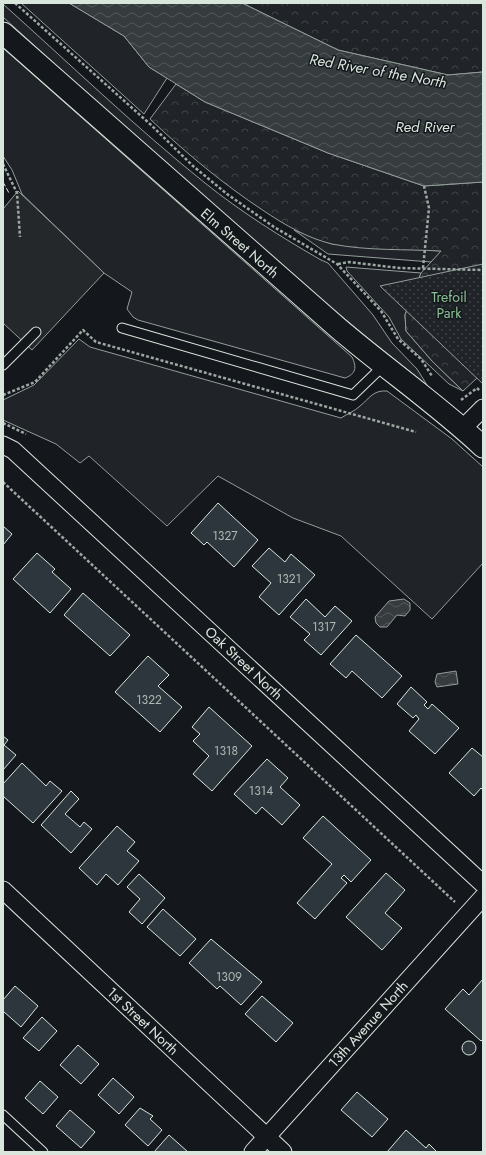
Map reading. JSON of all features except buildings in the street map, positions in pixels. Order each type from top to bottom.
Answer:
[{"type":"street","name":"Elm Street North","points":[[3,32],[383,366],[463,428],[483,446]]},
{"type":"street","points":[[463,428],[483,408]]},
{"type":"street","name":"Oak Street North","points":[[3,445],[12,450],[483,884]]},
{"type":"street","name":"1st Street North","points":[[3,890],[283,1152]]},
{"type":"street","name":"13th Avenue North","points":[[252,1152],[483,896]]},
{"type":"lane","points":[[122,328],[353,395],[383,366]]},
{"type":"lane","points":[[3,365],[36,332]]},
{"type":"lane","points":[[3,1115],[43,1152]]},
{"type":"path","points":[[15,3],[150,124],[193,166],[227,194],[274,226],[337,264],[381,311],[398,339],[421,359],[433,378]]},
{"type":"path","points":[[3,164],[17,193],[20,237]]},
{"type":"path","points":[[423,268],[429,208],[424,186]]},
{"type":"path","points":[[337,264],[349,262],[423,268],[483,270]]},
{"type":"path","points":[[3,395],[35,382],[83,330],[96,342],[416,432]]},
{"type":"path","points":[[457,400],[462,400],[477,388],[483,395]]},
{"type":"path","points":[[3,423],[26,434]]},
{"type":"path","points":[[3,482],[468,914]]},
{"type":"green space","points":[[21,3],[69,3],[124,36],[149,67],[167,78],[144,114]]},
{"type":"green space","points":[[242,3],[483,3],[483,72],[448,75],[338,50]]},
{"type":"green space","points":[[3,4],[128,118],[205,183],[262,224],[328,263],[373,315],[392,343],[417,369],[427,385],[318,297],[159,158],[3,17]]},
{"type":"green space","points":[[3,48],[352,357],[355,364],[353,372],[345,378],[138,320],[133,317],[127,309],[132,292],[104,273],[22,194],[12,170],[3,156]]},
{"type":"green space","points":[[176,84],[205,102],[328,153],[424,186],[483,182],[483,377],[477,378],[463,391],[432,361],[406,331],[405,315],[421,273],[441,251],[373,249],[332,244],[305,235],[272,216],[249,201],[205,168],[150,119]]},
{"type":"green space","points":[[294,230],[332,244],[442,251],[431,262],[328,254]]},
{"type":"green space","name":"Trefoil Park","points":[[483,264],[483,384],[380,286]]},
{"type":"green space","points":[[346,267],[421,273],[405,315],[406,331],[432,361],[463,391],[449,384],[401,339],[389,317],[347,271]]},
{"type":"green space","points":[[79,339],[90,347],[341,418],[356,409],[375,393],[387,391],[452,439],[483,467],[483,563],[432,619],[341,536],[293,518],[218,476],[167,526],[89,456],[80,463],[56,444],[3,420],[3,400],[34,385]]},
{"type":"shaded area","points":[[18,191],[104,273],[32,350],[3,323],[3,209]]},
{"type":"water","name":"Red River","points":[[69,3],[242,3],[338,50],[448,75],[483,72],[483,182],[424,186],[328,153],[205,102],[149,67],[124,36]]},
{"type":"water","points":[[404,599],[410,603],[410,610],[405,616],[397,615],[387,627],[380,627],[376,623],[375,617],[389,601]]},
{"type":"water","points":[[456,671],[458,684],[437,687],[435,682],[437,674]]},
{"type":"fence","points":[[3,182],[9,193]]},
{"type":"water label","name":"Red River of the North","points":[[378,71]]}]
